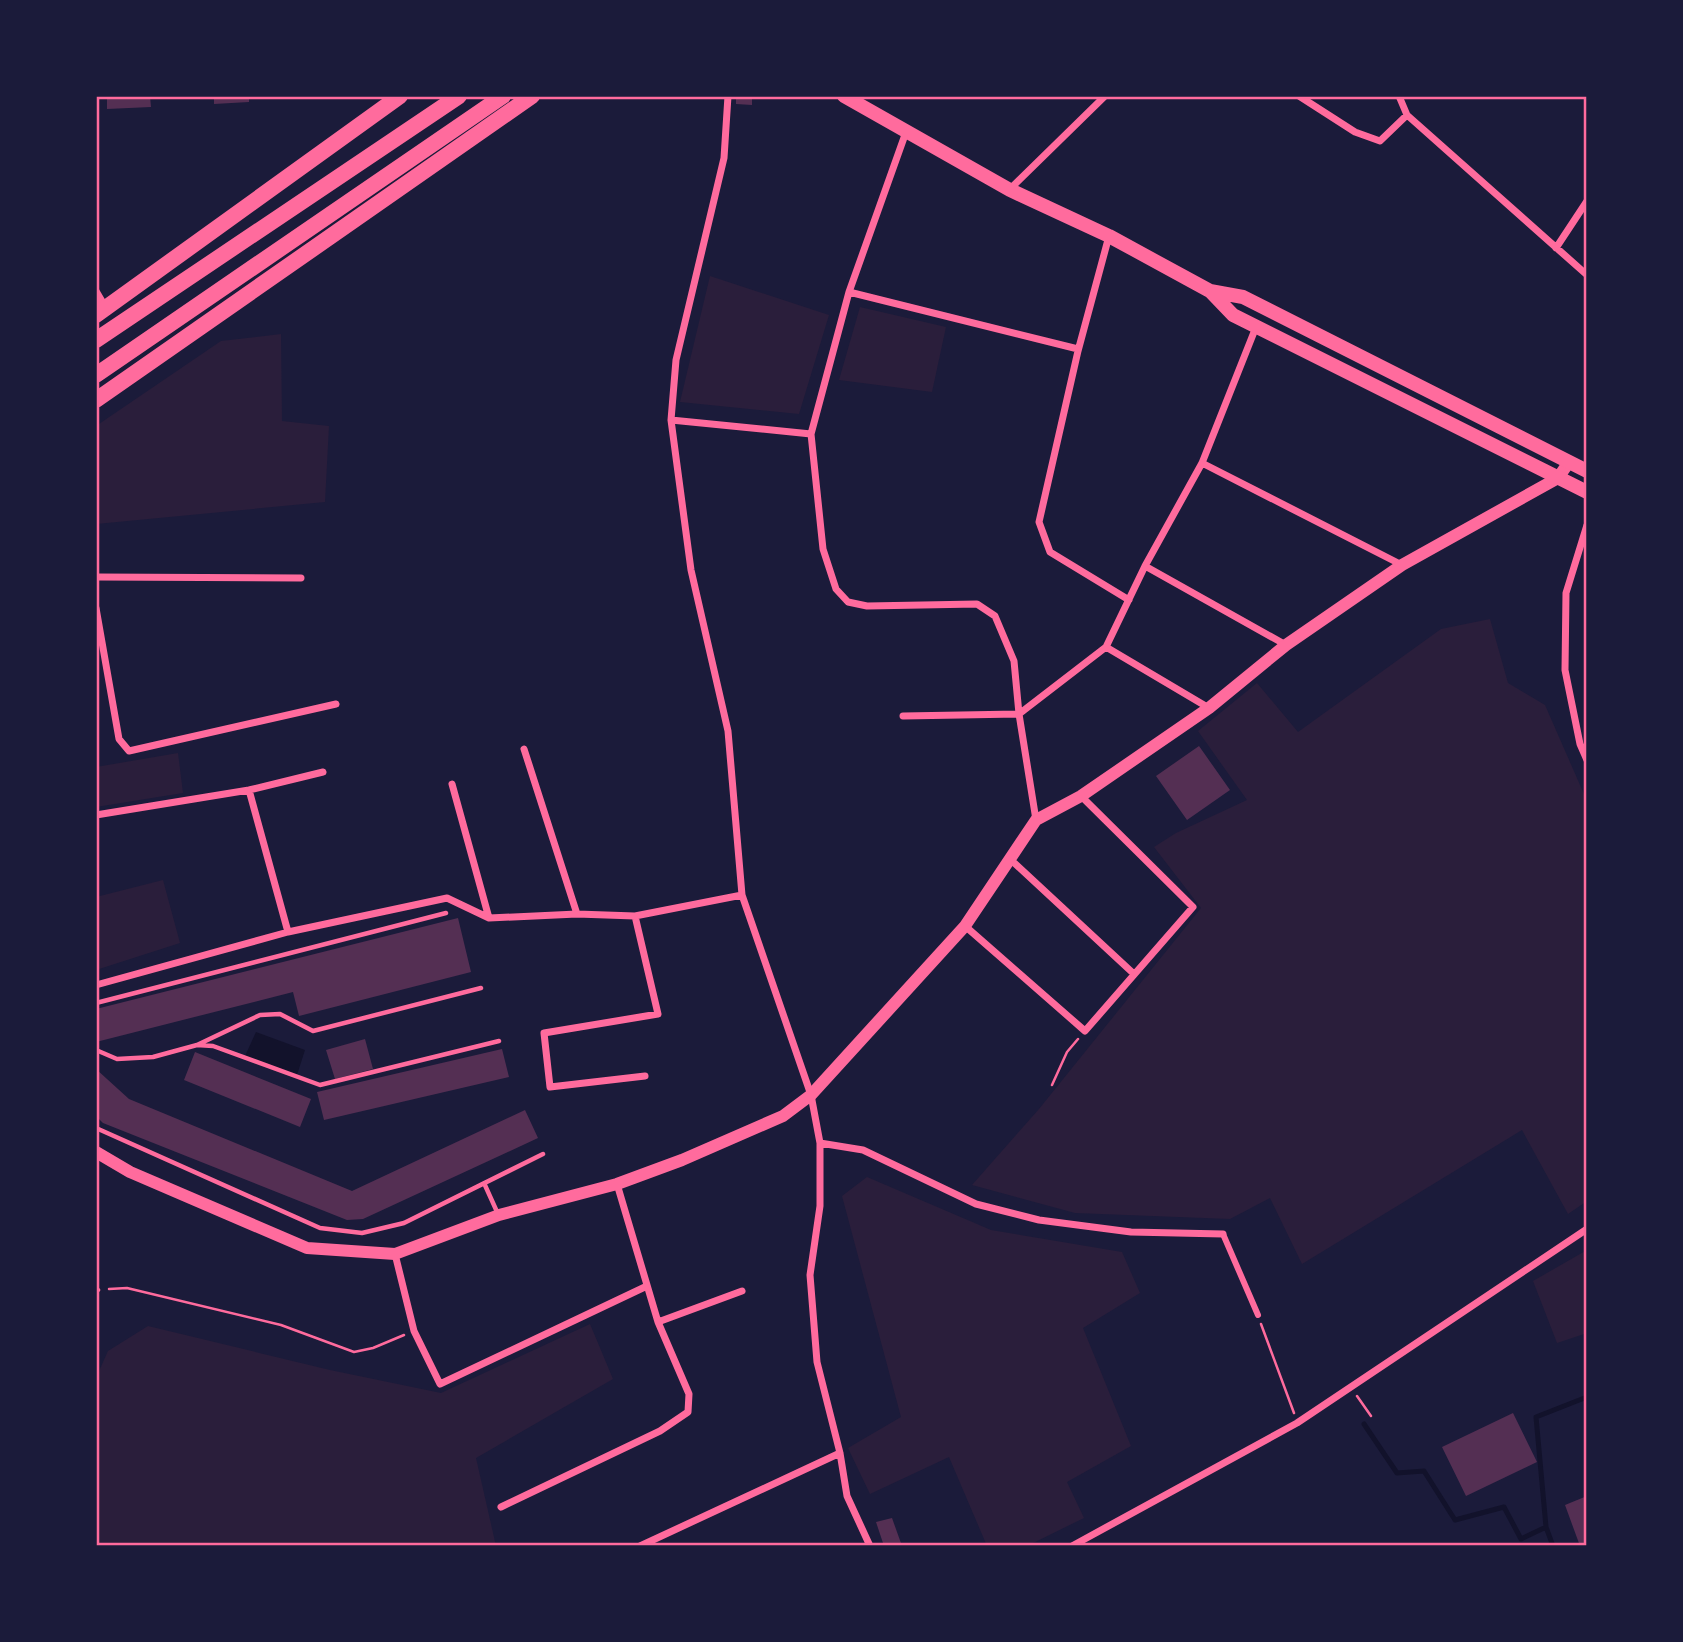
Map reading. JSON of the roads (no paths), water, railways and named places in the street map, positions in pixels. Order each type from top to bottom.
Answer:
[{"type":"highway","points":[[101,312],[400,96]]},
{"type":"highway","points":[[96,340],[459,96]]},
{"type":"highway","points":[[96,400],[532,96]]},
{"type":"highway","points":[[96,375],[498,100]]},
{"type":"main road","points":[[844,96],[1010,190],[1109,236],[1210,291],[1233,315],[1587,492]]},
{"type":"main road","points":[[1210,291],[1243,297],[1587,471]]},
{"type":"street","points":[[728,96],[724,158],[676,360],[671,420],[691,570],[728,731],[742,895],[811,1095],[820,1143],[820,1206],[810,1275],[817,1362],[847,1496],[870,1546]]},
{"type":"street","points":[[1010,190],[1105,96]]},
{"type":"street","points":[[1300,96],[1355,132],[1380,141],[1407,115]]},
{"type":"street","points":[[1399,96],[1407,115],[1587,275]]},
{"type":"street","points":[[906,131],[849,292],[811,434],[823,550],[836,589],[848,602],[867,606],[977,604],[995,616],[1014,661],[1019,714],[1036,820]]},
{"type":"street","points":[[1556,248],[1587,201]]},
{"type":"street","points":[[1109,236],[1078,349],[1040,522],[1050,552],[1129,600]]},
{"type":"street","points":[[96,291],[101,312]]},
{"type":"street","points":[[849,292],[1078,349]]},
{"type":"street","points":[[902,716],[1019,714],[1106,647],[1145,566],[1202,463],[1256,327]]},
{"type":"street","points":[[671,420],[811,434]]},
{"type":"street","points":[[96,1152],[130,1172],[307,1248],[396,1254],[499,1215],[617,1184],[682,1160],[783,1116],[811,1095],[965,926],[1036,820],[1081,796],[1209,708],[1286,645],[1402,565],[1558,478],[1569,462]]},
{"type":"street","points":[[1202,463],[1402,565]]},
{"type":"street","points":[[1587,526],[1566,593],[1565,670],[1580,744],[1587,760]]},
{"type":"street","points":[[1145,566],[1286,645]]},
{"type":"street","points":[[96,577],[301,578]]},
{"type":"street","points":[[96,608],[118,739],[129,751],[336,704]]},
{"type":"street","points":[[1106,647],[1209,708]]},
{"type":"street","points":[[524,749],[577,914]]},
{"type":"street","points":[[96,815],[249,790],[323,772]]},
{"type":"street","points":[[452,784],[489,918]]},
{"type":"street","points":[[249,790],[288,932]]},
{"type":"street","points":[[965,926],[1085,1031],[1193,908],[1081,796]]},
{"type":"street","points":[[1010,859],[1133,975]]},
{"type":"street","points":[[96,985],[288,932],[447,898],[489,918],[577,914],[635,916],[742,895]]},
{"type":"street","points":[[635,916],[658,1014],[544,1033],[550,1087],[646,1076]]},
{"type":"street","points":[[820,1143],[863,1150],[976,1204],[1039,1220],[1130,1232],[1223,1234],[1258,1315]]},
{"type":"street","points":[[501,1507],[660,1431],[688,1412],[689,1394],[658,1322],[617,1184]]},
{"type":"street","points":[[1072,1546],[1297,1423],[1587,1229]]},
{"type":"street","points":[[396,1254],[414,1331],[440,1384],[647,1286]]},
{"type":"street","points":[[658,1322],[742,1291]]},
{"type":"street","points":[[639,1546],[839,1453]]},
{"type":"lane","points":[[96,1003],[446,913]]},
{"type":"lane","points":[[96,1050],[117,1059],[153,1057],[197,1045],[260,1015],[280,1014],[313,1031],[481,988]]},
{"type":"lane","points":[[197,1045],[214,1046],[320,1085],[499,1041]]},
{"type":"lane","points":[[96,1129],[320,1228],[362,1234],[404,1223],[543,1154]]},
{"type":"lane","points":[[484,1183],[499,1215]]},
{"type":"waterway","points":[[1546,1527],[1536,1417],[1587,1397]]},
{"type":"waterway","points":[[1364,1424],[1397,1473],[1424,1471],[1455,1520],[1504,1507],[1521,1539],[1546,1527],[1553,1546]]}]
